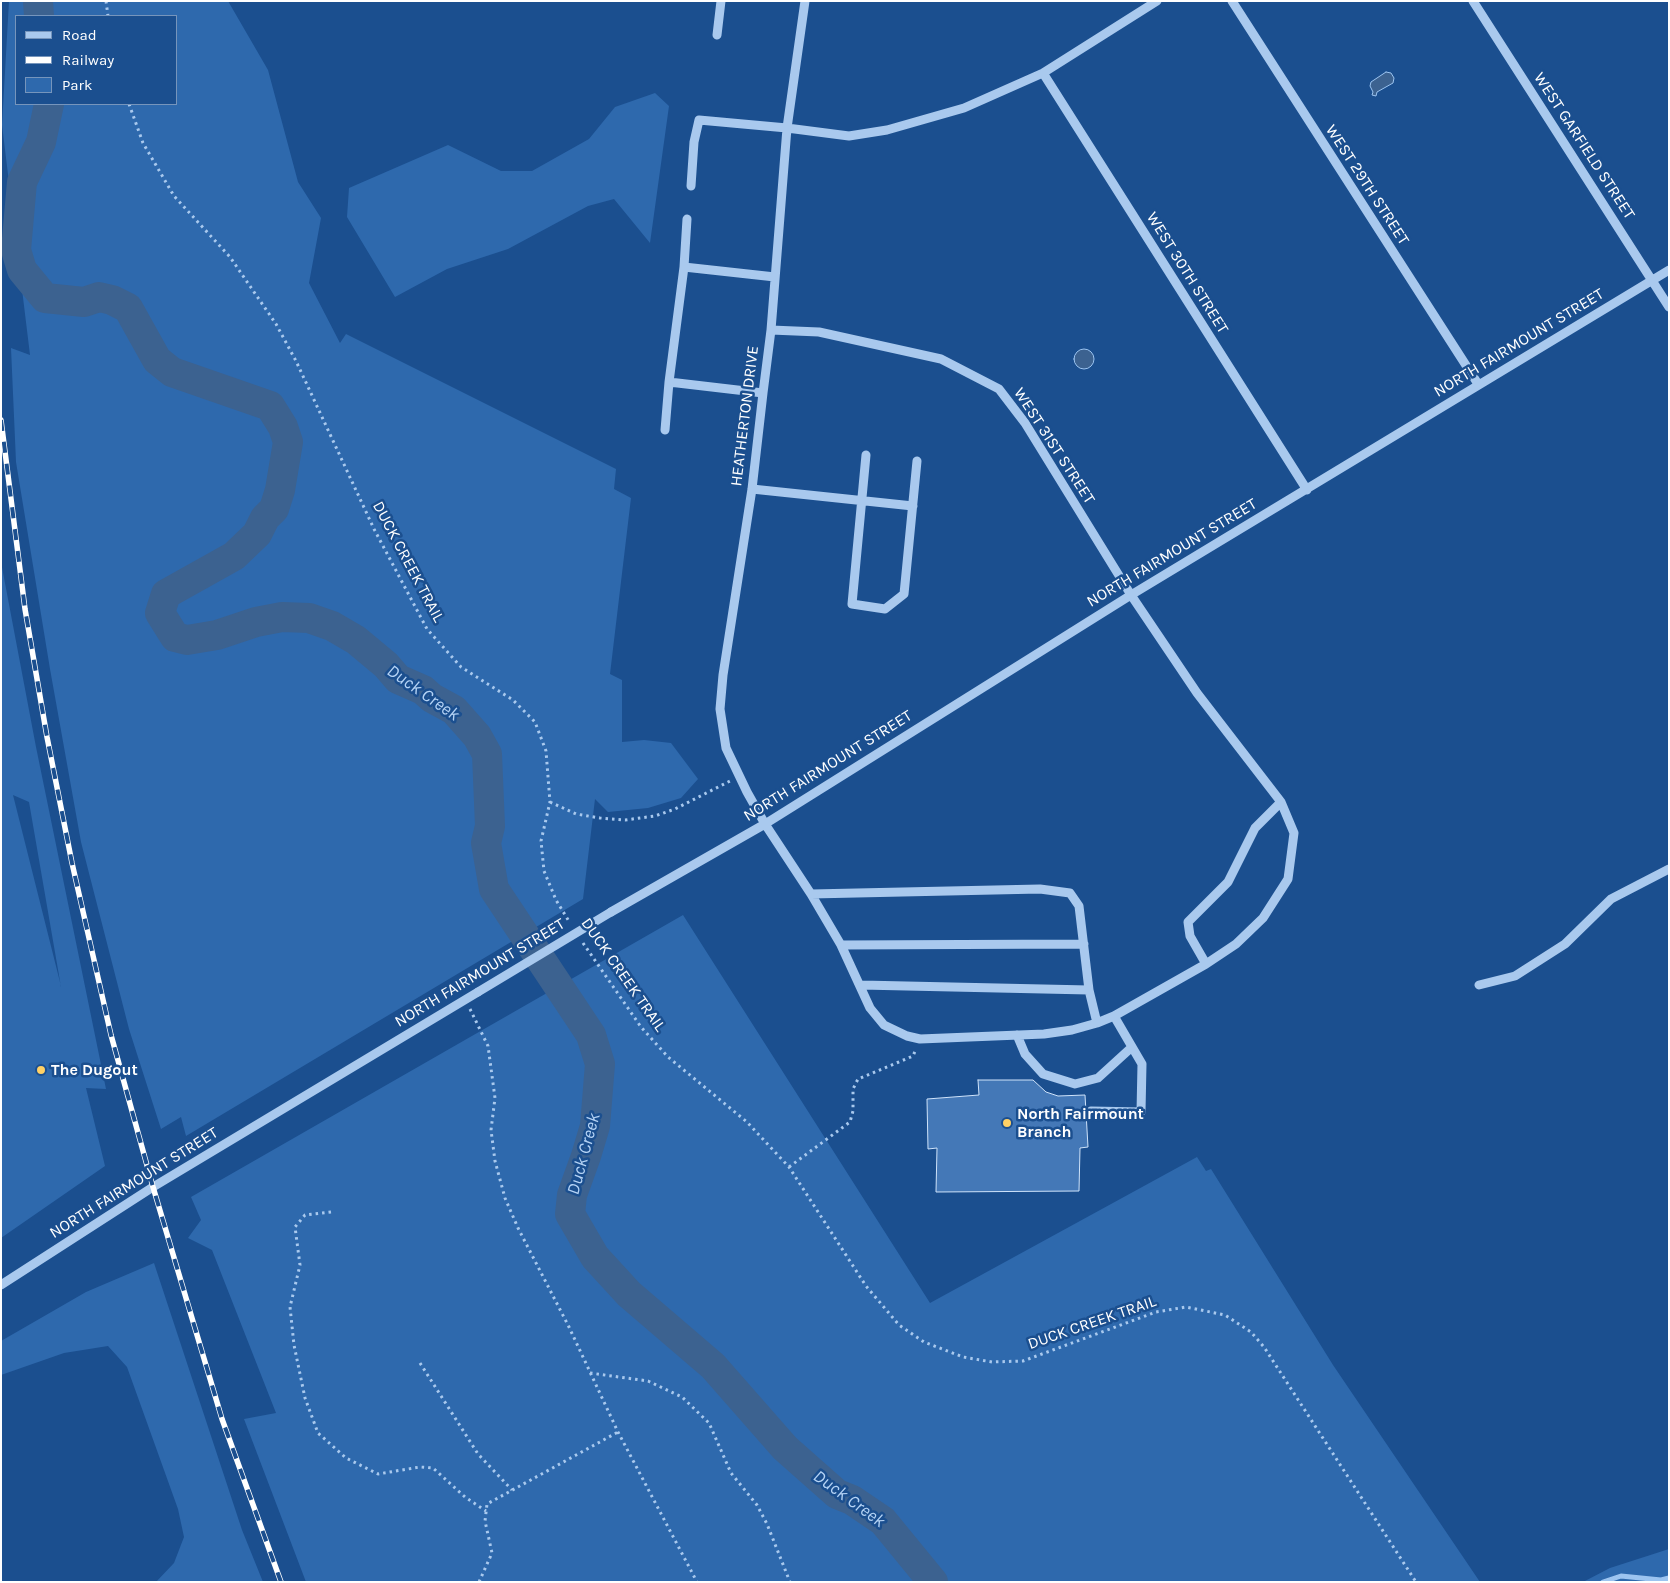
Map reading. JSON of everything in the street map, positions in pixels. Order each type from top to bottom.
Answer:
[{"type":"street","points":[[717,35],[721,1]]},
{"type":"street","name":"HEATHERTON DRIVE","points":[[805,1],[787,128],[771,330],[752,489],[723,675],[720,709],[726,748],[765,824],[841,944],[870,1008],[884,1025],[907,1036],[920,1038],[1017,1035],[1062,1031],[1097,1023],[1114,1016]]},
{"type":"street","points":[[691,186],[694,142],[699,120],[849,136],[887,130],[964,108],[1043,73],[1157,1]]},
{"type":"street","name":"WEST 29TH STREET","points":[[1232,1],[1478,384]]},
{"type":"street","name":"WEST GARFIELD STREET","points":[[1473,1],[1669,307]]},
{"type":"street","name":"WEST 30TH STREET","points":[[1043,73],[1306,490]]},
{"type":"street","points":[[665,430],[669,382],[684,267],[687,219]]},
{"type":"street","points":[[684,267],[775,277]]},
{"type":"street","name":"NORTH FAIRMOUNT STREET","points":[[1,1285],[153,1187],[611,912],[765,824],[1131,595],[1669,270]]},
{"type":"street","name":"WEST 31ST STREET","points":[[771,330],[819,332],[941,360],[999,390],[1025,423],[1131,595],[1197,693],[1281,802],[1294,832],[1288,879],[1263,918],[1236,944],[1206,964],[1114,1016]]},
{"type":"street","points":[[669,382],[763,393]]},
{"type":"street","points":[[866,454],[852,604],[885,609],[904,594],[917,461]]},
{"type":"street","points":[[752,489],[913,506]]},
{"type":"street","points":[[1206,964],[1190,936],[1188,922],[1228,882],[1255,828],[1281,802]]},
{"type":"street","points":[[1479,985],[1515,976],[1565,944],[1612,899],[1669,869]]},
{"type":"street","points":[[811,894],[1040,889],[1070,893],[1080,906],[1089,990],[1097,1023]]},
{"type":"street","points":[[841,944],[1084,944]]},
{"type":"street","points":[[861,985],[1089,990]]},
{"type":"street","points":[[1091,1111],[1141,1112],[1142,1064],[1114,1016]]},
{"type":"street","points":[[1017,1035],[1025,1054],[1043,1074],[1075,1084],[1098,1078],[1132,1047]]},
{"type":"path","points":[[106,1],[108,15]]},
{"type":"path","name":"DUCK CREEK TRAIL","points":[[129,105],[142,143],[174,196],[230,257],[284,338],[374,530],[427,629],[461,667],[513,700],[535,722],[546,750],[550,802],[541,841],[544,871],[556,900],[575,930]]},
{"type":"path","points":[[550,802],[576,814],[600,818],[625,820],[655,816],[675,809],[740,776]]},
{"type":"path","name":"DUCK CREEK TRAIL","points":[[579,938],[593,961],[641,1027],[668,1057],[747,1122],[789,1167],[866,1286],[899,1325],[924,1342],[963,1357],[992,1362],[1023,1361],[1156,1312],[1186,1307],[1225,1315],[1250,1332],[1264,1347],[1416,1582]]},
{"type":"path","points":[[465,999],[488,1046],[495,1098],[491,1130],[505,1198],[518,1228],[569,1327],[618,1432],[697,1582]]},
{"type":"path","points":[[789,1167],[850,1122],[853,1111],[853,1088],[858,1079],[914,1056],[920,1038]]},
{"type":"path","points":[[331,1212],[305,1215],[295,1227],[300,1265],[290,1307],[294,1345],[305,1398],[318,1433],[346,1458],[378,1474],[420,1467],[434,1468],[466,1497],[486,1511]]},
{"type":"path","points":[[420,1363],[478,1454],[512,1490]]},
{"type":"path","points":[[590,1374],[648,1381],[682,1397],[709,1423],[730,1473],[757,1505],[768,1524],[790,1582]]},
{"type":"path","points":[[479,1582],[492,1553],[485,1521],[487,1504],[618,1432]]},
{"type":"green space","points":[[9,1],[228,1],[268,70],[298,182],[321,218],[309,283],[340,343],[346,334],[616,469],[614,489],[631,498],[610,674],[622,680],[622,742],[644,740],[671,743],[698,779],[681,798],[648,808],[608,812],[595,799],[583,899],[186,1136],[181,1117],[161,1129],[129,1029],[81,842],[16,462],[11,348],[30,355],[2,125]]},
{"type":"green space","points":[[655,93],[669,106],[650,243],[614,199],[588,206],[508,249],[447,269],[395,297],[347,217],[349,188],[448,145],[501,171],[532,171],[589,139],[615,107]]},
{"type":"green space","name":"The Dugout","points":[[1,562],[36,747],[106,1089],[86,1088],[105,1166],[1,1238]],"holes":[[[13,795],[29,802],[60,984]]]},
{"type":"green space","points":[[683,915],[930,1303],[1197,1157],[1206,1171],[1211,1169],[1333,1365],[1480,1582],[306,1582],[244,1419],[276,1413],[212,1250],[188,1238],[201,1220],[191,1197]]},
{"type":"green space","points":[[154,1263],[242,1530],[263,1582],[156,1582],[174,1563],[184,1537],[178,1509],[127,1367],[108,1346],[64,1353],[1,1375],[1,1341],[86,1292]]},
{"type":"green space","points":[[1669,1549],[1669,1582],[1583,1582],[1610,1568]]},
{"type":"shaded area","points":[[1386,72],[1391,73],[1394,78],[1393,83],[1377,92],[1376,96],[1372,95],[1371,82]]},
{"type":"shaded area","points":[[1084,349],[1091,352],[1094,359],[1091,366],[1084,369],[1077,366],[1074,359],[1077,352]]},
{"type":"building","name":"North Fairmount Branch","points":[[978,1080],[1033,1080],[1046,1092],[1058,1096],[1085,1095],[1088,1147],[1080,1148],[1079,1191],[936,1192],[937,1148],[928,1149],[927,1099],[979,1095]]},
{"type":"waterway","name":"Duck Creek","points":[[38,1],[39,15]]},
{"type":"waterway","name":"Duck Creek","points":[[49,105],[41,142],[22,182],[16,250],[22,270],[45,298],[84,302],[99,297],[112,300],[128,308],[157,360],[172,372],[270,406],[283,427],[288,442],[280,490],[274,509],[265,518],[257,534],[234,556],[166,594],[160,613],[175,637],[187,640],[217,635],[256,622],[282,617],[309,618],[332,626],[356,640],[386,665],[398,679],[423,690],[432,698],[454,710],[477,736],[487,754],[490,826],[486,843],[494,889],[591,1035],[600,1064],[595,1126],[572,1195],[570,1214],[595,1257],[629,1294],[713,1366],[785,1448],[837,1494],[852,1500],[883,1521],[933,1582]]},
{"type":"waterway","points":[[1603,1582],[1621,1576],[1661,1580],[1669,1578]]},
{"type":"railway","points":[[1,420],[25,609],[47,737],[72,863],[111,1035],[153,1187],[222,1419],[281,1582]]},
{"type":"place","name":"The Dugout","points":[[41,1070]]},
{"type":"place","name":"North Fairmount Branch","points":[[1007,1123]]}]
